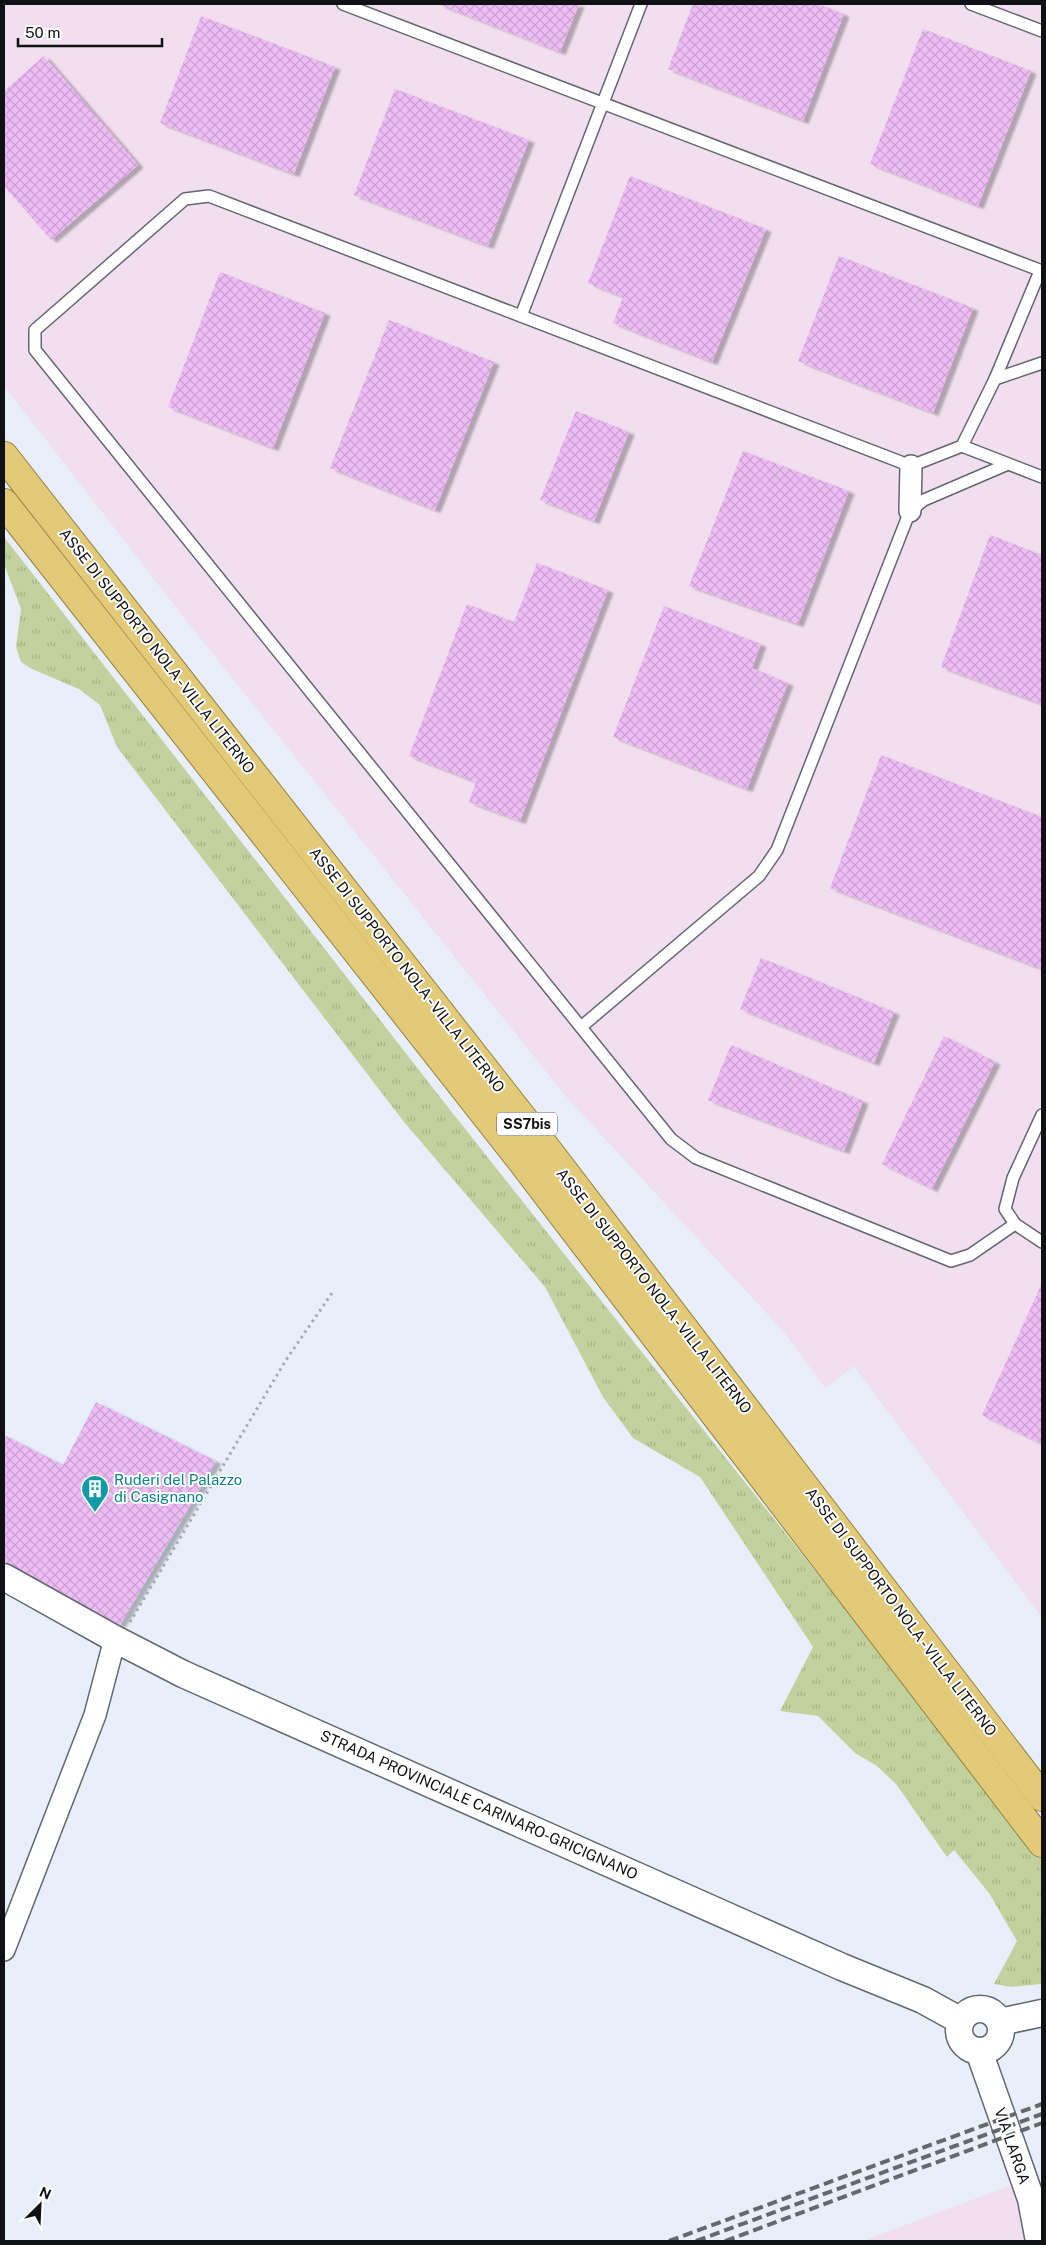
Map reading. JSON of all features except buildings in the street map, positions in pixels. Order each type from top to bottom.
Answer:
[{"type":"highway","name":"ASSE DI SUPPORTO NOLA - VILLA LITERNO","points":[[4,456],[536,1135],[1042,1797]]},
{"type":"highway","name":"ASSE DI SUPPORTO NOLA - VILLA LITERNO","points":[[4,503],[520,1159],[1042,1843]]},
{"type":"street","points":[[910,511],[911,466]]},
{"type":"street","name":"STRADA PROVINCIALE CARINARO-GRICIGNANO","points":[[4,1576],[114,1639],[182,1674],[833,1963],[923,2000],[961,2021]]},
{"type":"street","points":[[4,1950],[95,1715],[114,1639]]},
{"type":"street","points":[[977,2009],[991,2012],[1000,2022],[998,2043],[986,2051],[972,2050],[962,2041],[959,2035],[961,2021],[970,2011],[977,2009]]},
{"type":"street","points":[[1000,2022],[1042,2013]]},
{"type":"street","name":"VIA LARGA","points":[[979,2052],[1031,2199],[1039,2241]]},
{"type":"lane","points":[[344,4],[1041,271],[995,379],[962,446],[911,466],[209,196],[185,199],[36,330],[35,350],[671,1139],[696,1158],[951,1260],[970,1255],[1015,1224]]},
{"type":"lane","points":[[521,316],[641,4]]},
{"type":"lane","points":[[970,4],[1042,32]]},
{"type":"lane","points":[[995,379],[1042,363]]},
{"type":"lane","points":[[962,446],[1042,477]]},
{"type":"lane","points":[[580,1027],[759,876],[777,850],[910,511],[924,500],[1008,464]]},
{"type":"lane","points":[[1042,1115],[1013,1178],[1005,1209],[1015,1224],[1042,1242]]},
{"type":"path","points":[[114,1639],[136,1616],[286,1360],[334,1290]]},
{"type":"shaded area","points":[[4,4],[1042,4],[1042,1618],[854,1366],[825,1388],[784,1332],[568,1099],[185,619],[4,386]]},
{"type":"shaded area","points":[[1017,2183],[1030,2241],[863,2241]]},
{"type":"green space","points":[[4,537],[447,1106],[1041,1856],[1042,1984],[1011,1987],[994,1984],[1017,1941],[989,1893],[954,1850],[947,1857],[896,1784],[877,1766],[855,1753],[818,1716],[780,1711],[813,1647],[700,1477],[633,1438],[603,1397],[545,1287],[404,1122],[117,747],[100,705],[79,689],[32,669],[21,662],[16,647],[21,609],[4,564]]},
{"type":"railway","points":[[669,2241],[1042,2104]]},
{"type":"railway","points":[[696,2241],[1042,2114]]},
{"type":"railway","points":[[725,2241],[1042,2123]]},
{"type":"place","name":"Ruderi del Palazzo di Casignano","points":[[95,1513]]}]
